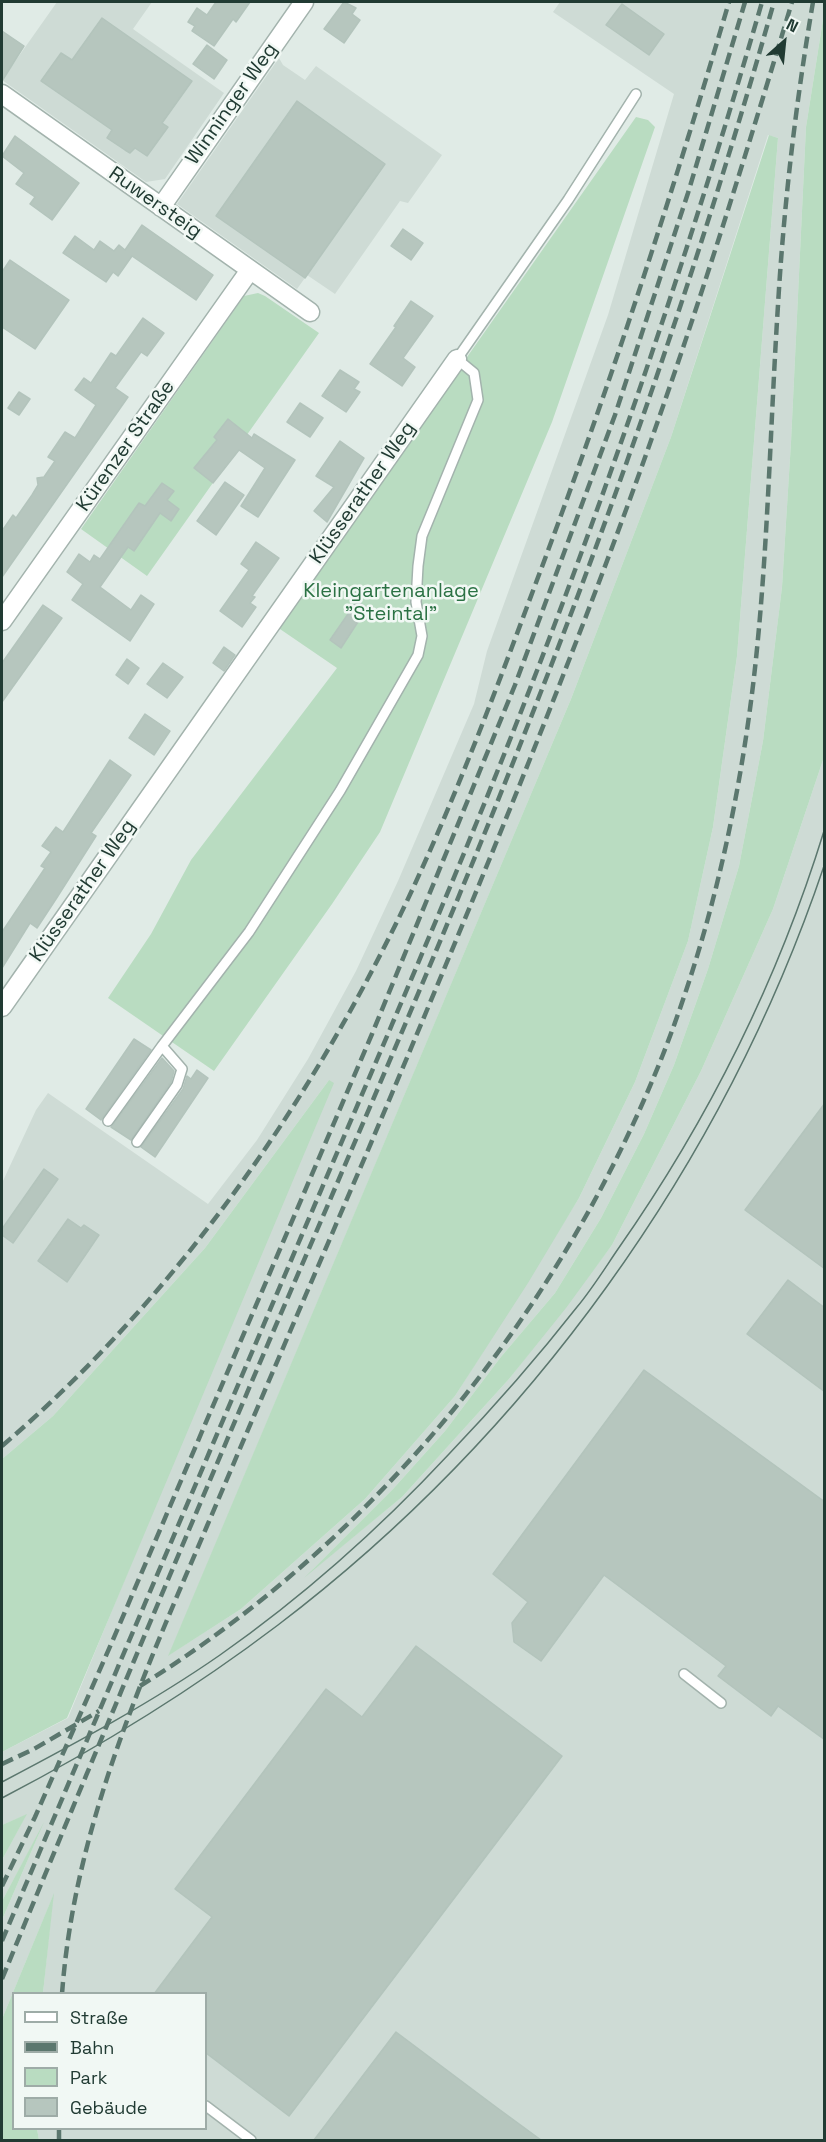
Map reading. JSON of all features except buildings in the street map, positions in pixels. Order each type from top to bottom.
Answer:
[{"type":"street","name":"Winninger Weg","points":[[161,207],[304,2]]},
{"type":"street","name":"Ruwersteig","points":[[2,94],[310,312]]},
{"type":"street","name":"Kürenzer Straße","points":[[2,621],[250,270]]},
{"type":"street","name":"Klüsserather Weg","points":[[2,1007],[458,359]]},
{"type":"lane","name":"Klüsserather Weg","points":[[458,359],[562,209],[636,94]]},
{"type":"lane","points":[[108,1121],[249,932],[340,792],[417,656],[422,636],[416,602],[422,536],[478,400],[474,373],[458,359]]},
{"type":"lane","points":[[137,1142],[177,1085],[182,1069],[162,1046]]},
{"type":"lane","points":[[684,1674],[721,1703]]},
{"type":"lane","points":[[207,2107],[251,2140]]},
{"type":"shaded area","points":[[57,2],[152,2],[133,29],[224,93],[165,179],[146,182],[2,80]]},
{"type":"shaded area","points":[[560,2],[824,2],[806,127],[782,587],[763,741],[739,866],[708,969],[674,1065],[644,1134],[601,1218],[555,1293],[500,1358],[445,1431],[393,1489],[310,1572],[402,1497],[509,1379],[612,1245],[701,1071],[773,909],[824,757],[824,2140],[39,2140],[37,2130],[207,2130],[207,1992],[43,1992],[53,1896],[2,2019],[2,1920],[40,1831],[2,1901],[2,1860],[26,1815],[2,1825],[2,1752],[68,1718],[329,1080],[205,1248],[53,1416],[2,1459],[2,1183],[36,1110],[48,1093],[208,1204],[257,1140],[308,1059],[356,971],[398,881],[474,704],[487,651],[608,315],[674,94],[553,12]],"holes":[[[768,135],[778,138],[737,656],[713,827],[688,941],[635,1082],[579,1198],[455,1396],[365,1499],[241,1609],[169,1655],[571,699],[671,437]]]},
{"type":"shaded area","points":[[279,58],[283,65],[305,80],[316,66],[442,155],[408,203],[400,201],[335,294],[307,275],[297,289],[177,204]]},
{"type":"green space","points":[[824,13],[824,757],[773,909],[701,1071],[612,1245],[566,1308],[509,1379],[402,1497],[304,1578],[393,1489],[445,1431],[500,1358],[555,1293],[601,1218],[644,1134],[674,1065],[708,969],[739,866],[763,741],[782,587],[806,127]]},
{"type":"green space","name":"Kleingartenanlage \"Steintal\"","points":[[636,117],[648,120],[655,127],[552,422],[380,832],[214,1071],[108,998],[151,934],[191,860],[337,668],[277,627]]},
{"type":"green space","points":[[769,135],[778,138],[737,656],[713,827],[688,941],[635,1082],[579,1198],[528,1283],[455,1396],[365,1499],[241,1609],[168,1656],[571,699],[671,437]]},
{"type":"green space","points":[[258,293],[319,333],[147,576],[81,529],[244,296]]},
{"type":"green space","points":[[329,1080],[334,1083],[67,1718],[2,1752],[2,1459],[53,1416],[205,1248]]},
{"type":"green space","points":[[27,1814],[2,1860],[2,1825]]},
{"type":"green space","points":[[44,1822],[2,1920],[2,1901]]},
{"type":"green space","points":[[54,1893],[43,1992],[13,1992]]},
{"type":"green space","points":[[12,1995],[12,2130],[37,2130],[39,2140],[2,2140],[2,2019]]},
{"type":"tram line","points":[[2,1782],[167,1690],[220,1655],[282,1609],[396,1508],[515,1382],[583,1300],[651,1201],[710,1100],[737,1048],[785,941],[824,831]]},
{"type":"tram line","points":[[2,1798],[143,1718],[212,1673],[278,1625],[369,1550],[455,1468],[534,1380],[607,1286],[673,1187],[731,1084],[782,977],[824,866]]},
{"type":"railway","points":[[2,1446],[65,1388],[124,1327],[180,1263],[233,1195],[281,1125],[327,1052],[369,977],[442,824],[474,746],[561,515],[661,223],[729,2]]},
{"type":"railway","points":[[2,1886],[112,1642],[372,1034],[515,685],[615,415],[688,193],[745,2]]},
{"type":"railway","points":[[2,1941],[418,963],[531,686],[654,347],[710,175],[762,2]]},
{"type":"railway","points":[[2,1979],[510,771],[575,604],[637,434],[695,262],[774,2]]},
{"type":"railway","points":[[62,1992],[69,1933],[81,1872],[96,1813],[136,1696],[438,983],[568,662],[674,376],[735,189],[792,2]]},
{"type":"railway","points":[[140,1686],[226,1628],[306,1562],[382,1490],[451,1413],[514,1330],[570,1243],[620,1152],[662,1057],[695,964],[708,917],[731,822],[748,725],[763,584],[778,305],[787,191],[813,2]]},
{"type":"railway","points":[[2,1764],[34,1749],[99,1711]]},
{"type":"railway","points":[[59,2130],[59,2140]]}]
